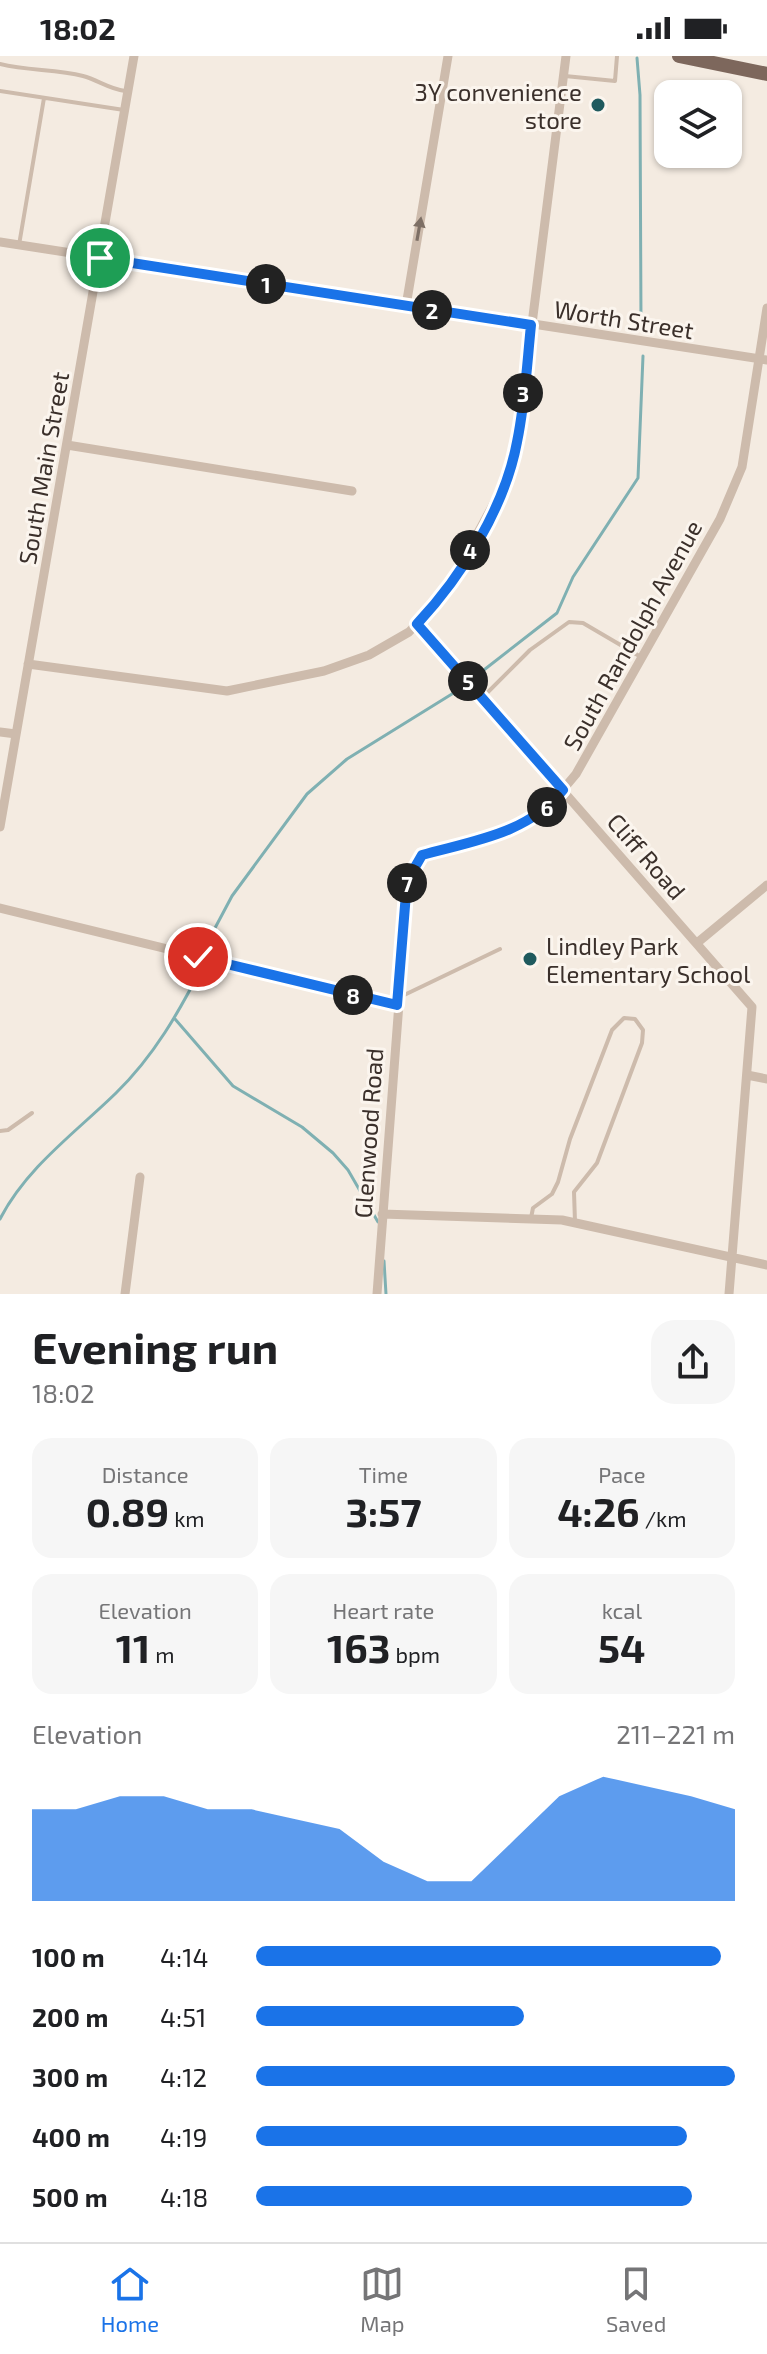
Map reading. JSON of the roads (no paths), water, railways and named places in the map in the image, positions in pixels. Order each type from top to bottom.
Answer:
[{"type":"main road","points":[[679,56],[767,74]]},
{"type":"street","name":"South Main Street","points":[[0,827],[134,56]]},
{"type":"street","points":[[406,306],[448,56]]},
{"type":"street","points":[[28,664],[227,691],[324,671],[369,655],[417,624],[445,594],[508,477],[517,442],[566,56]]},
{"type":"street","name":"Worth Street","points":[[0,242],[763,360]]},
{"type":"street","name":"South Randolph Avenue","points":[[439,850],[467,846],[516,827],[553,803],[576,774],[720,519],[742,467],[763,360],[767,308]]},
{"type":"street","points":[[67,445],[352,491]]},
{"type":"street","name":"Cliff Road","points":[[417,624],[752,1007],[729,1294]]},
{"type":"street","points":[[0,732],[16,734]]},
{"type":"street","name":"Glenwood Road","points":[[377,1294],[409,871],[422,855],[439,850]]},
{"type":"street","points":[[697,943],[767,885]]},
{"type":"street","points":[[0,908],[397,1001]]},
{"type":"street","points":[[747,1075],[767,1079]]},
{"type":"street","points":[[125,1294],[140,1177]]},
{"type":"street","points":[[382,1214],[575,1222],[767,1265]]},
{"type":"lane","points":[[563,76],[615,81],[617,56]]},
{"type":"lane","points":[[0,64],[34,72],[85,77],[107,88],[128,92]]},
{"type":"lane","points":[[0,91],[124,110]]},
{"type":"lane","points":[[19,245],[44,98]]},
{"type":"lane","points":[[482,698],[530,650],[569,622],[583,623],[642,658]]},
{"type":"lane","points":[[397,1001],[500,949]]},
{"type":"lane","points":[[531,1218],[533,1208],[552,1194],[558,1182],[570,1139],[612,1030],[624,1018],[635,1019],[643,1030],[642,1043],[597,1163],[574,1192],[575,1222]]},
{"type":"lane","points":[[0,1131],[8,1130],[32,1113]]},
{"type":"waterway","points":[[637,58],[640,95],[641,325]]},
{"type":"waterway","points":[[480,673],[557,613],[573,577],[638,478],[643,356]]},
{"type":"waterway","points":[[210,949],[215,928],[232,896],[307,794],[347,759],[460,689]]},
{"type":"waterway","points":[[0,1219],[38,1167],[130,1079],[154,1049],[203,965]]},
{"type":"waterway","points":[[175,1019],[233,1086],[302,1127],[333,1153],[348,1170],[378,1222]]},
{"type":"waterway","points":[[384,1261],[386,1294]]},
{"type":"place","name":"3Y convenience store","points":[[598,105]]},
{"type":"place","name":"Lindley Park Elementary School","points":[[530,959]]}]
